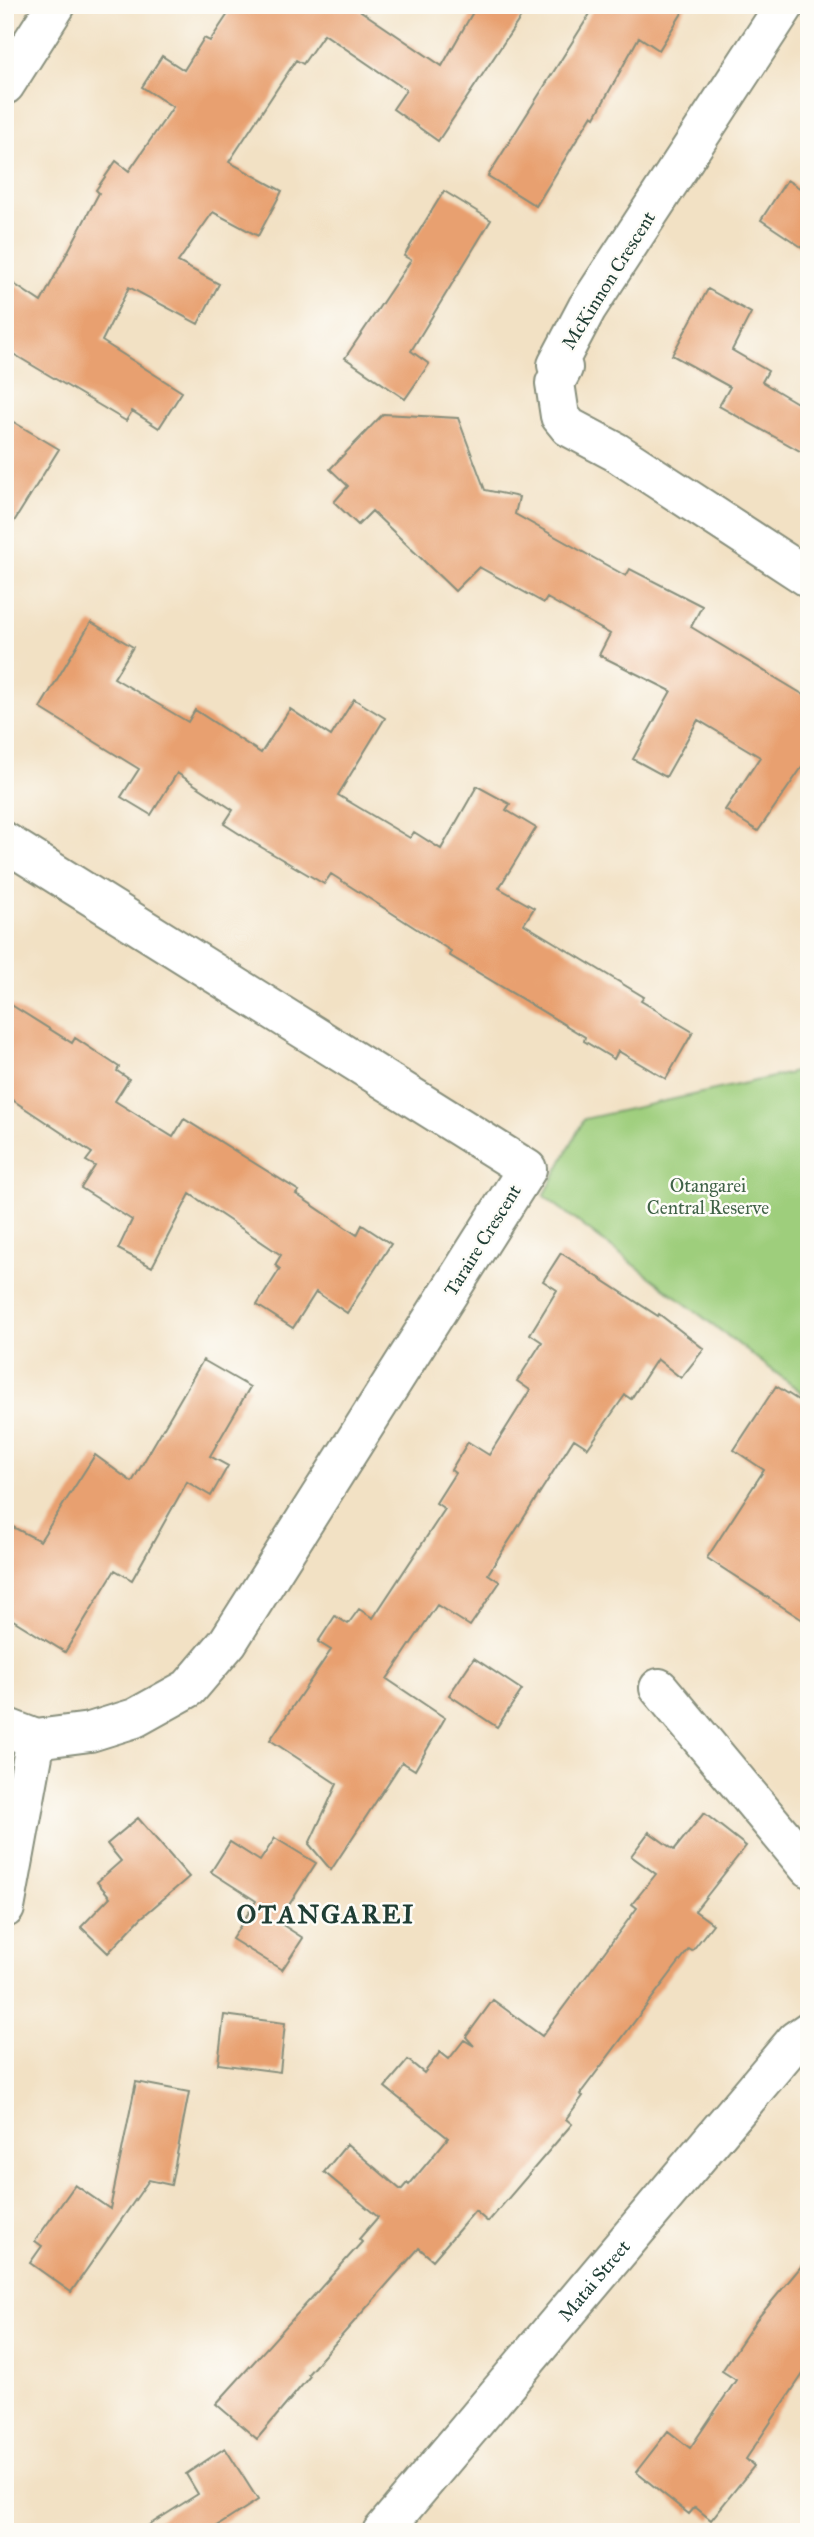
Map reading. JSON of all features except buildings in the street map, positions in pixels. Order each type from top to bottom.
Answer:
[{"type":"street","points":[[5,85],[56,5]]},
{"type":"street","name":"McKinnon Crescent","points":[[785,5],[587,308],[557,365],[563,368],[555,383],[560,416],[569,427],[616,452],[809,578]]},
{"type":"street","name":"Taraire Crescent","points":[[5,842],[527,1169],[228,1642],[189,1688],[135,1718],[90,1732],[21,1733],[5,1908]]},
{"type":"street","points":[[659,1688],[809,1868]]},
{"type":"street","name":"Matai Street","points":[[382,2532],[796,2040],[809,2031]]},
{"type":"green space","name":"Otangarei Central Reserve","points":[[809,1069],[809,1398],[544,1196],[584,1119]]},
{"type":"district","name":"OTANGAREI","points":[[326,1914]]}]
